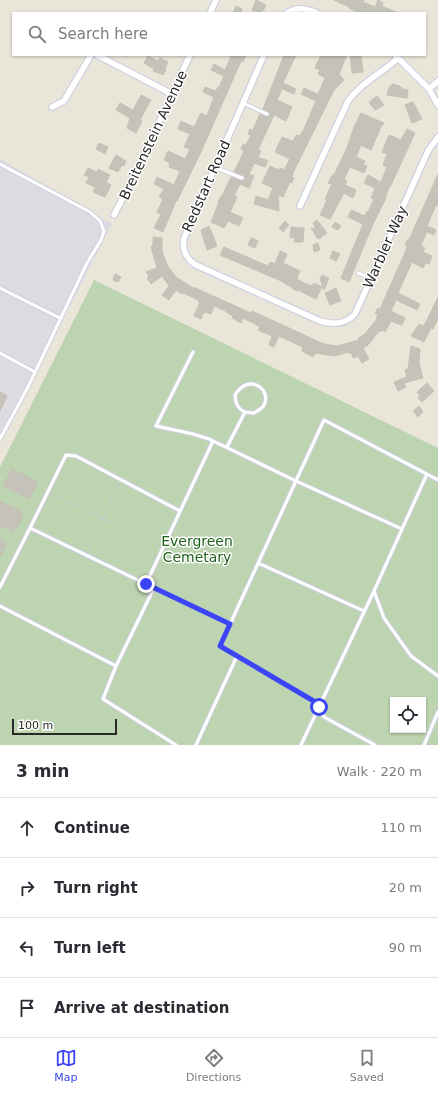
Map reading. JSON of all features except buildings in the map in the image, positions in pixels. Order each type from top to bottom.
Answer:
[{"type":"street","points":[[210,12],[216,0]]},
{"type":"street","points":[[290,12],[301,8],[314,12]]},
{"type":"street","points":[[52,107],[64,101],[90,56]]},
{"type":"street","points":[[99,56],[172,94]]},
{"type":"street","name":"Breitenstein Avenue","points":[[114,215],[138,168],[190,56]]},
{"type":"street","name":"Redstart Road","points":[[264,56],[184,238],[184,250],[188,258],[196,265],[311,317]]},
{"type":"street","points":[[300,206],[348,101],[359,89],[382,72],[397,56],[429,89],[438,105]]},
{"type":"street","points":[[429,89],[438,81]]},
{"type":"street","name":"Warbler Way","points":[[311,317],[328,324],[340,324],[347,321],[355,314],[428,151],[438,137]]},
{"type":"lane","points":[[243,103],[268,114]]},
{"type":"lane","points":[[0,164],[90,212],[100,221],[104,231],[101,240],[87,263],[60,318],[28,387],[0,438]]},
{"type":"lane","points":[[214,167],[242,178]]},
{"type":"lane","points":[[358,273],[371,278]]},
{"type":"lane","points":[[0,288],[60,318]]},
{"type":"lane","points":[[193,352],[156,426],[193,434],[213,441],[296,481],[402,529]]},
{"type":"lane","points":[[0,353],[35,372]]},
{"type":"lane","points":[[248,383],[256,384],[261,388],[266,400],[263,407],[254,413],[246,412],[238,408],[235,395],[243,385],[248,383]]},
{"type":"lane","points":[[227,447],[246,412]]},
{"type":"lane","points":[[375,745],[324,717],[317,703],[220,646],[324,420],[438,480]]},
{"type":"lane","points":[[146,584],[213,441]]},
{"type":"lane","points":[[0,587],[66,454],[76,456],[180,510]]},
{"type":"lane","points":[[301,745],[374,591],[427,474]]},
{"type":"lane","points":[[30,528],[230,624]]},
{"type":"lane","points":[[258,563],[364,611]]},
{"type":"lane","points":[[154,588],[116,666],[103,699],[176,745]]},
{"type":"lane","points":[[374,591],[384,618],[411,656],[438,676]]},
{"type":"lane","points":[[0,606],[116,666]]},
{"type":"lane","points":[[196,745],[237,656]]},
{"type":"lane","points":[[424,745],[438,712]]},
{"type":"path","points":[[86,555],[121,480]]},
{"type":"path","points":[[47,492],[163,547]]},
{"type":"shaded area","points":[[0,159],[112,224],[0,442]]},
{"type":"green space","name":"Evergreen Cemetary","points":[[94,280],[438,448],[438,745],[0,745],[0,467]]},
{"type":"route","points":[[146,584],[230,624],[220,646],[317,703],[319,707]]}]
